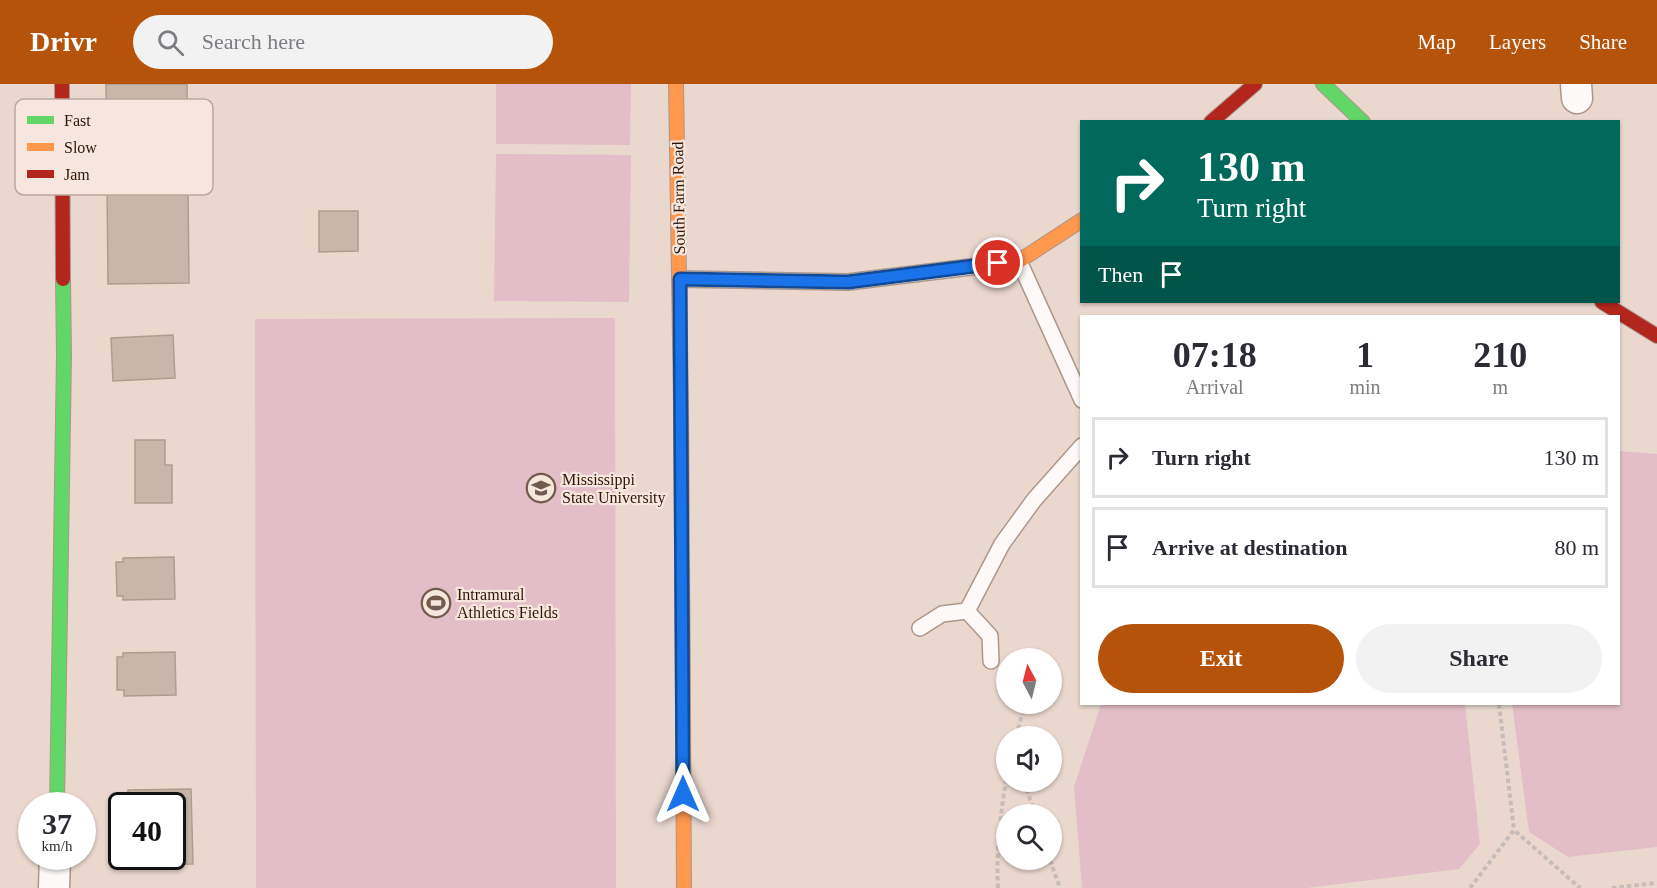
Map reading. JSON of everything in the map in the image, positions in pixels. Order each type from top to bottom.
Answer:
[{"type":"street","points":[[62,84],[62,99]]},
{"type":"street","name":"South Farm Road","points":[[676,84],[680,279],[684,888]]},
{"type":"street","points":[[1213,120],[1255,84]]},
{"type":"street","points":[[1323,84],[1361,120]]},
{"type":"street","points":[[57,792],[64,355],[63,195]]},
{"type":"street","points":[[1019,261],[1080,221]]},
{"type":"street","points":[[1604,303],[1657,336]]},
{"type":"street","points":[[54,888],[55,870]]},
{"type":"lane","points":[[680,279],[848,282],[1019,261],[1080,396]]},
{"type":"lane","points":[[967,611],[1002,544],[1034,500],[1080,448]]},
{"type":"lane","points":[[920,627],[942,615],[967,611]]},
{"type":"lane","points":[[967,611],[990,636],[991,661]]},
{"type":"path","points":[[1499,705],[1514,830],[1580,888]]},
{"type":"path","points":[[998,888],[997,866],[1004,792]]},
{"type":"path","points":[[1470,888],[1514,830]]},
{"type":"path","points":[[1054,870],[1060,888]]},
{"type":"path","points":[[1612,888],[1656,883]]},
{"type":"shaded area","points":[[496,84],[631,84],[630,145],[496,144]]},
{"type":"shaded area","points":[[496,154],[631,155],[629,302],[494,301]]},
{"type":"shaded area","name":"Intramural Athletics Fields","points":[[615,318],[616,888],[256,888],[255,319]]},
{"type":"shaded area","points":[[1620,451],[1657,454],[1657,847],[1568,857],[1529,832],[1512,705],[1620,705]]},
{"type":"shaded area","points":[[1101,705],[1465,705],[1480,844],[1459,869],[1307,888],[1082,888],[1074,787]]},
{"type":"building","points":[[106,84],[187,84],[187,99],[106,99]]},
{"type":"building","points":[[107,195],[188,195],[189,283],[108,284]]},
{"type":"building","points":[[319,211],[358,211],[358,251],[319,252]]},
{"type":"building","points":[[173,335],[175,378],[113,381],[111,338]]},
{"type":"building","points":[[135,440],[165,440],[165,465],[172,465],[172,503],[135,503]]},
{"type":"building","points":[[174,557],[175,599],[123,600],[123,596],[117,596],[116,562],[123,562],[123,558]]},
{"type":"building","points":[[175,652],[176,695],[124,696],[124,690],[117,690],[117,657],[123,657],[123,653]]},
{"type":"building","points":[[191,789],[193,864],[186,864],[186,792],[128,792],[128,790]]},
{"type":"traffic: fast","points":[[1323,84],[1361,120]]},
{"type":"traffic: fast","points":[[57,792],[64,355],[63,279]]},
{"type":"traffic: slow","points":[[676,84],[681,405]]},
{"type":"traffic: slow","points":[[1019,261],[1080,221]]},
{"type":"traffic: slow","points":[[683,706],[684,888]]},
{"type":"traffic: jam","points":[[62,84],[62,99]]},
{"type":"traffic: jam","points":[[1213,120],[1255,84]]},
{"type":"traffic: jam","points":[[63,195],[63,279]]},
{"type":"traffic: jam","points":[[1604,303],[1657,336]]},
{"type":"traffic: jam","points":[[681,405],[683,706]]},
{"type":"place","name":"Mississippi State University","points":[[541,488]]},
{"type":"place","name":"Intramural Athletics Fields","points":[[436,603]]},
{"type":"route","points":[[683,794],[680,279],[848,282],[998,263]]}]
